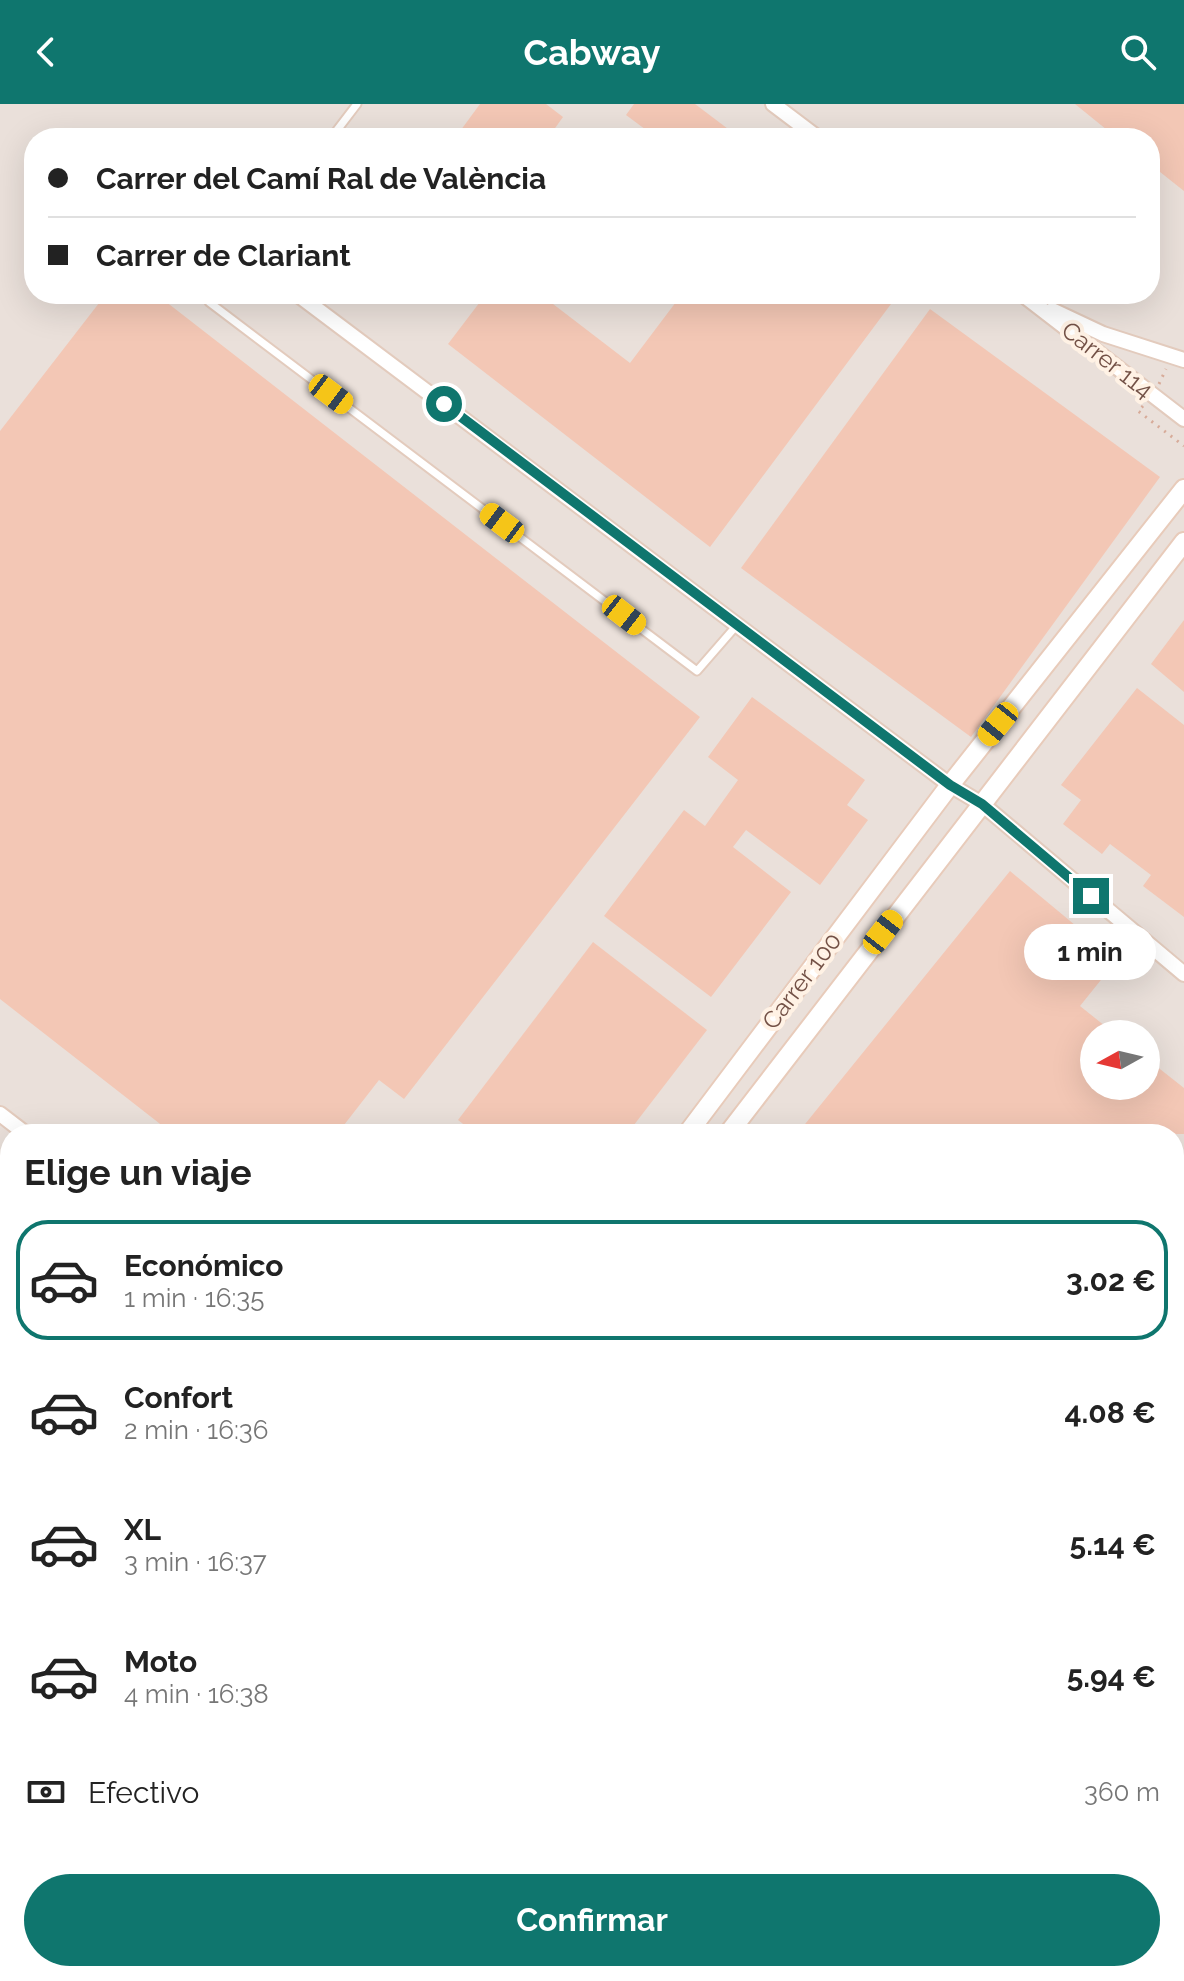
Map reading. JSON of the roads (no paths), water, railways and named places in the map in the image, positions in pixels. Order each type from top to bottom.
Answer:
[{"type":"street","points":[[773,104],[805,128]]},
{"type":"street","points":[[310,304],[950,785],[982,804],[1184,974]]},
{"type":"street","name":"Carrer 114","points":[[1035,304],[1184,419]]},
{"type":"street","name":"Carrer 114","points":[[1041,304],[1103,334],[1184,360]]},
{"type":"street","name":"Carrer 100","points":[[695,1124],[950,785],[1184,489]]},
{"type":"street","name":"Carrer 100","points":[[736,1124],[1184,542]]},
{"type":"lane","points":[[339,128],[357,104]]},
{"type":"lane","points":[[212,304],[697,671],[737,625]]}]
